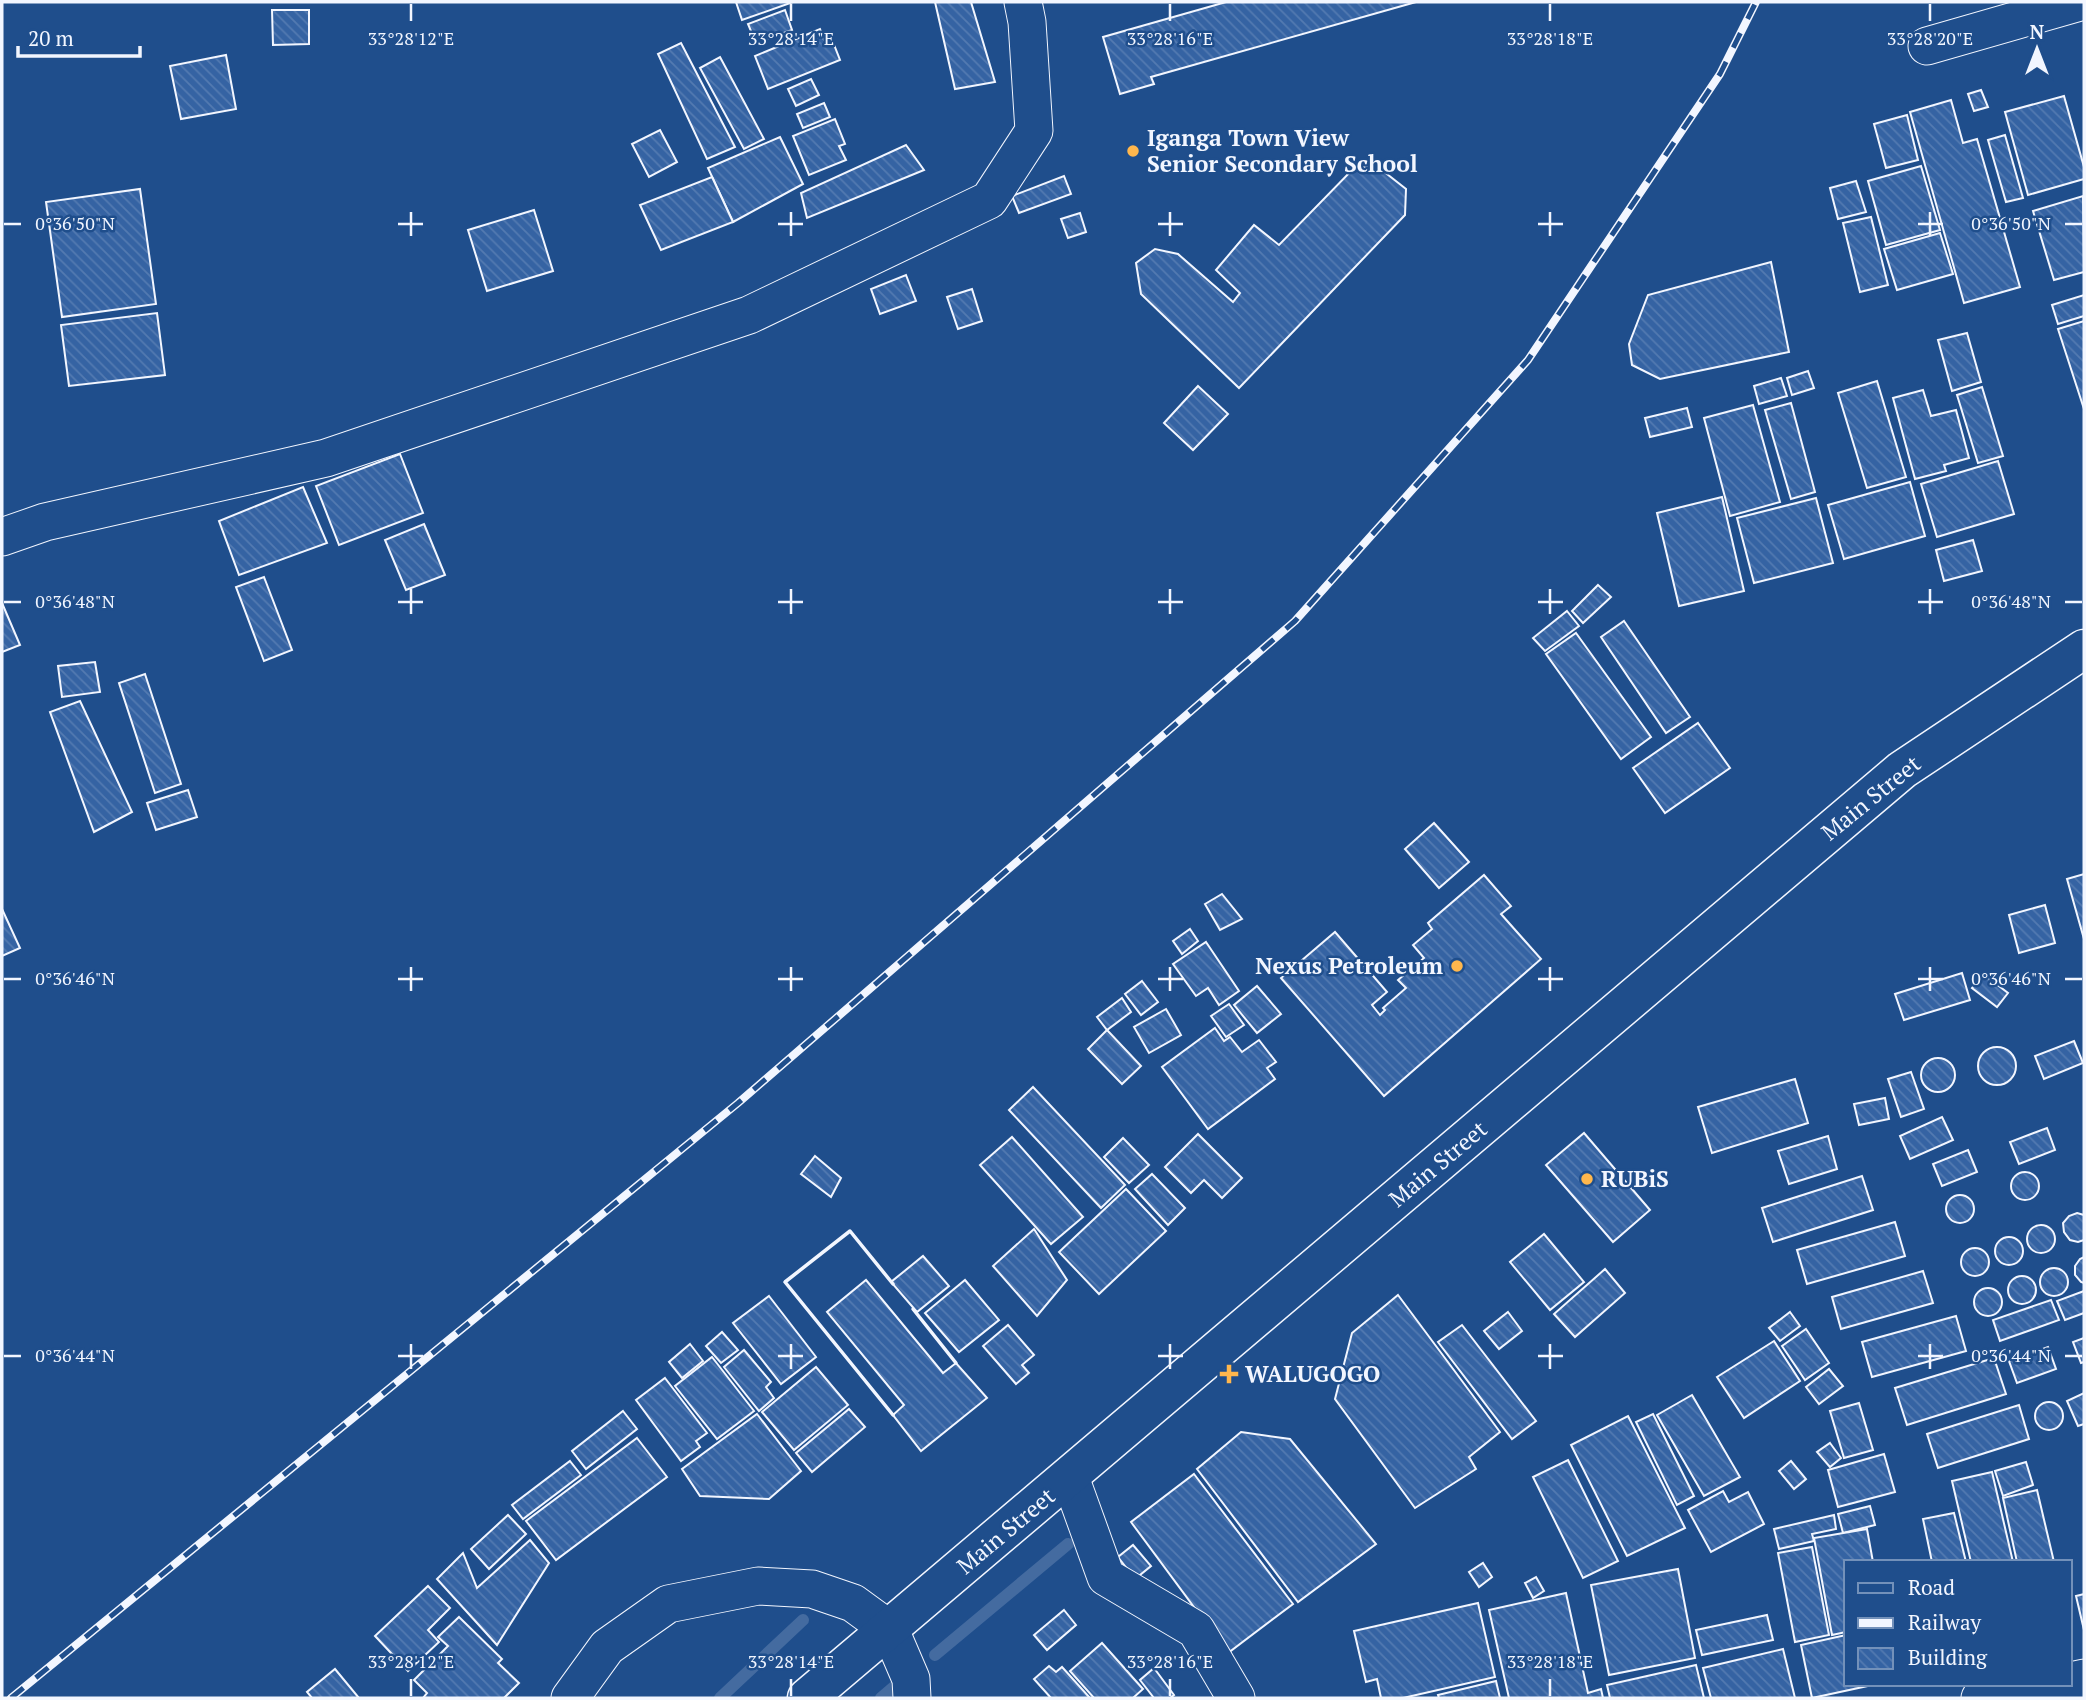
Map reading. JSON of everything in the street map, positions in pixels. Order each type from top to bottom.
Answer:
[{"type":"main road","name":"Main Street","points":[[807,1698],[1902,769],[2084,649]]},
{"type":"street","points":[[2,537],[45,522],[326,458],[749,315],[989,200],[1034,131],[1027,22],[1023,2]]},
{"type":"street","points":[[1927,46],[2080,2]]},
{"type":"street","points":[[1070,1477],[1106,1577],[1196,1630],[1236,1698]]},
{"type":"street","points":[[570,1698],[607,1647],[668,1604],[758,1586],[812,1589],[853,1603],[890,1629],[911,1679],[912,1698]]},
{"type":"street","points":[[1980,1698],[2042,1686]]},
{"type":"building","points":[[736,2],[793,2],[742,20]]},
{"type":"building","points":[[935,2],[971,2],[995,82],[955,89]]},
{"type":"building","points":[[1226,2],[1416,2],[1151,77],[1154,84],[1120,94],[1103,37]]},
{"type":"building","points":[[272,10],[309,10],[309,44],[273,45]]},
{"type":"building","points":[[785,10],[792,30],[756,43],[748,24]]},
{"type":"building","points":[[820,29],[824,40],[831,37],[840,60],[768,89],[755,56]]},
{"type":"building","points":[[681,43],[735,147],[707,159],[658,54]]},
{"type":"building","points":[[226,55],[236,109],[181,119],[170,66]]},
{"type":"building","points":[[720,57],[764,139],[744,149],[700,68]]},
{"type":"building","points":[[811,79],[819,95],[796,106],[788,89]]},
{"type":"building","points":[[1981,90],[1988,107],[1974,111],[1968,94]]},
{"type":"building","points":[[2064,96],[2084,167],[2084,179],[2028,195],[2005,112]]},
{"type":"building","points":[[1951,100],[1963,143],[1977,139],[2020,287],[1964,303],[1910,112]]},
{"type":"building","points":[[824,103],[830,117],[803,128],[797,114]]},
{"type":"building","points":[[1907,115],[1918,160],[1886,168],[1874,124]]},
{"type":"building","points":[[835,119],[845,144],[839,146],[846,160],[809,175],[793,136]]},
{"type":"building","points":[[660,130],[677,162],[649,177],[632,144]]},
{"type":"building","points":[[2005,135],[2023,198],[2006,202],[1988,140]]},
{"type":"building","points":[[780,137],[803,184],[733,222],[708,168]]},
{"type":"building","points":[[906,145],[924,170],[807,218],[801,193]]},
{"type":"building","points":[[1921,166],[1940,230],[1886,245],[1868,181]]},
{"type":"building","points":[[1355,167],[1378,167],[1406,189],[1405,215],[1239,388],[1141,294],[1136,263],[1155,249],[1178,254],[1233,302],[1240,293],[1216,270],[1254,225],[1279,245]]},
{"type":"building","points":[[1064,176],[1071,194],[1019,213],[1012,196]]},
{"type":"building","points":[[712,177],[733,222],[661,250],[640,205]]},
{"type":"building","points":[[1856,181],[1866,212],[1838,219],[1830,188]]},
{"type":"building","points":[[140,189],[156,304],[62,317],[46,202]]},
{"type":"building","points":[[2083,196],[2084,272],[2054,280],[2033,211]]},
{"type":"building","points":[[534,210],[553,271],[487,291],[468,230]]},
{"type":"building","points":[[1080,213],[1086,232],[1068,238],[1061,219]]},
{"type":"building","points":[[1871,217],[1888,285],[1860,292],[1843,223]]},
{"type":"building","points":[[1940,233],[1953,274],[1897,290],[1884,249]]},
{"type":"building","points":[[1771,262],[1789,352],[1660,379],[1632,365],[1629,344],[1648,295]]},
{"type":"building","points":[[906,275],[916,301],[880,314],[871,289]]},
{"type":"building","points":[[972,289],[982,321],[958,329],[947,297]]},
{"type":"building","points":[[2084,295],[2084,316],[2058,324],[2052,305]]},
{"type":"building","points":[[157,313],[165,375],[69,386],[61,325]]},
{"type":"building","points":[[2084,321],[2084,409],[2058,329]]},
{"type":"building","points":[[1967,333],[1981,382],[1952,391],[1938,340]]},
{"type":"building","points":[[1808,371],[1814,388],[1792,395],[1787,378]]},
{"type":"building","points":[[1781,378],[1787,396],[1759,404],[1754,386]]},
{"type":"building","points":[[1877,381],[1906,477],[1867,488],[1838,393]]},
{"type":"building","points":[[1198,386],[1228,414],[1193,450],[1164,423]]},
{"type":"building","points":[[1982,387],[2003,456],[1978,463],[1957,395]]},
{"type":"building","points":[[1923,390],[1931,416],[1956,410],[1969,458],[1944,465],[1946,471],[1915,479],[1893,398]]},
{"type":"building","points":[[1791,403],[1815,492],[1791,499],[1765,410]]},
{"type":"building","points":[[1753,405],[1780,502],[1730,516],[1704,418]]},
{"type":"building","points":[[1687,408],[1692,427],[1650,437],[1645,418]]},
{"type":"building","points":[[400,454],[423,513],[339,545],[316,486]]},
{"type":"building","points":[[1998,461],[2014,514],[1937,537],[1921,484]]},
{"type":"building","points":[[1910,482],[1925,536],[1844,559],[1828,505]]},
{"type":"building","points":[[303,487],[327,543],[239,575],[219,521]]},
{"type":"building","points":[[1722,497],[1744,591],[1679,606],[1657,513]]},
{"type":"building","points":[[1816,498],[1833,563],[1754,583],[1737,518]]},
{"type":"building","points":[[424,524],[445,575],[406,590],[385,540]]},
{"type":"building","points":[[1973,540],[1982,571],[1944,581],[1936,550]]},
{"type":"building","points":[[264,577],[292,650],[264,661],[236,587]]},
{"type":"building","points":[[1598,585],[1611,597],[1583,623],[1572,611]]},
{"type":"building","points":[[2,603],[20,645],[2,652]]},
{"type":"building","points":[[1567,611],[1579,626],[1545,651],[1533,638]]},
{"type":"building","points":[[1624,621],[1690,717],[1666,733],[1601,637]]},
{"type":"building","points":[[1576,633],[1651,737],[1621,759],[1546,654]]},
{"type":"building","points":[[95,662],[100,692],[62,697],[58,666]]},
{"type":"building","points":[[145,674],[181,784],[155,793],[119,683]]},
{"type":"building","points":[[80,701],[132,812],[94,832],[50,712]]},
{"type":"building","points":[[1698,723],[1730,768],[1665,813],[1633,768]]},
{"type":"building","points":[[188,790],[197,817],[156,830],[147,803]]},
{"type":"building","points":[[1434,823],[1469,862],[1439,888],[1405,849]]},
{"type":"building","points":[[2084,874],[2084,939],[2067,879]]},
{"type":"building","points":[[1484,875],[1511,906],[1501,914],[1541,959],[1384,1096],[1281,978],[1335,932],[1387,992],[1372,1005],[1380,1015],[1385,1010],[1383,1008],[1406,988],[1398,980],[1424,958],[1413,945],[1432,929],[1428,923]]},
{"type":"building","points":[[1222,894],[1242,919],[1220,930],[1205,904]]},
{"type":"building","points":[[2045,905],[2055,943],[2019,953],[2009,915]]},
{"type":"building","points":[[2,909],[20,948],[2,956]]},
{"type":"building","points":[[1190,929],[1198,941],[1182,954],[1173,941]]},
{"type":"building","points":[[1206,942],[1239,991],[1219,1005],[1208,988],[1196,996],[1173,964]]},
{"type":"building","points":[[1962,973],[1970,1000],[1904,1020],[1895,994]]},
{"type":"building","points":[[1983,974],[2008,993],[1997,1007],[1972,988]]},
{"type":"building","points":[[1142,981],[1158,1002],[1141,1015],[1125,994]]},
{"type":"building","points":[[1257,986],[1281,1014],[1257,1033],[1234,1005]]},
{"type":"building","points":[[1122,998],[1131,1012],[1107,1030],[1097,1017]]},
{"type":"building","points":[[1229,1004],[1244,1025],[1226,1037],[1211,1016]]},
{"type":"building","points":[[1166,1009],[1181,1035],[1149,1053],[1134,1027]]},
{"type":"building","points":[[1215,1028],[1224,1041],[1230,1037],[1242,1052],[1259,1040],[1276,1062],[1267,1068],[1275,1079],[1208,1129],[1162,1067]]},
{"type":"building","points":[[1107,1030],[1141,1066],[1122,1084],[1088,1049]]},
{"type":"building","points":[[2074,1041],[2083,1063],[2044,1079],[2035,1056]]},
{"type":"building","points":[[1997,1047],[2010,1053],[2016,1066],[2010,1079],[1997,1085],[1984,1079],[1978,1066],[1984,1053]]},
{"type":"building","points":[[1938,1058],[1950,1063],[1955,1075],[1950,1087],[1938,1092],[1926,1087],[1921,1075],[1926,1063]]},
{"type":"building","points":[[1911,1072],[1924,1109],[1901,1117],[1888,1079]]},
{"type":"building","points":[[1795,1079],[1808,1123],[1712,1153],[1698,1107]]},
{"type":"building","points":[[1033,1087],[1125,1185],[1101,1208],[1009,1110]]},
{"type":"building","points":[[1885,1098],[1889,1119],[1859,1125],[1854,1104]]},
{"type":"building","points":[[1942,1117],[1953,1140],[1910,1159],[1900,1136]]},
{"type":"building","points":[[2047,1128],[2055,1150],[2019,1164],[2010,1142]]},
{"type":"building","points":[[1584,1133],[1650,1210],[1613,1242],[1546,1165]]},
{"type":"building","points":[[1198,1134],[1242,1178],[1222,1198],[1204,1180],[1191,1193],[1165,1167]]},
{"type":"building","points":[[1828,1136],[1837,1169],[1789,1184],[1778,1151]]},
{"type":"building","points":[[1012,1137],[1083,1217],[1051,1244],[980,1165]]},
{"type":"building","points":[[1123,1138],[1149,1165],[1129,1183],[1104,1157]]},
{"type":"building","points":[[1968,1150],[1977,1172],[1942,1186],[1933,1164]]},
{"type":"building","points":[[815,1156],[841,1178],[831,1197],[801,1174]]},
{"type":"building","points":[[2025,1172],[2035,1176],[2039,1186],[2035,1196],[2025,1200],[2015,1196],[2011,1186],[2015,1176]]},
{"type":"building","points":[[1152,1174],[1185,1208],[1168,1225],[1135,1189]]},
{"type":"building","points":[[1862,1176],[1873,1210],[1773,1242],[1762,1208]]},
{"type":"building","points":[[1126,1189],[1166,1231],[1099,1294],[1059,1252]]},
{"type":"building","points":[[1960,1195],[1970,1199],[1974,1209],[1970,1219],[1960,1223],[1950,1219],[1946,1209],[1950,1199]]},
{"type":"building","points":[[2077,1213],[2084,1215],[2084,1240],[2078,1242],[2070,1240],[2064,1232],[2063,1223],[2069,1216]]},
{"type":"building","points":[[1895,1222],[1905,1256],[1807,1284],[1797,1250]]},
{"type":"building","points":[[2041,1225],[2051,1229],[2055,1239],[2051,1249],[2041,1253],[2031,1249],[2027,1239],[2031,1229]]},
{"type":"building","points":[[1034,1229],[1067,1280],[1037,1316],[993,1266]]},
{"type":"building","points":[[1544,1234],[1584,1282],[1550,1310],[1510,1262]]},
{"type":"building","points":[[2009,1237],[2019,1241],[2023,1251],[2019,1261],[2009,1265],[1999,1261],[1995,1251],[1999,1241]]},
{"type":"building","points":[[1975,1248],[1985,1252],[1989,1262],[1985,1272],[1975,1276],[1965,1272],[1961,1262],[1965,1252]]},
{"type":"building","points":[[923,1256],[949,1286],[917,1312],[891,1282]]},
{"type":"building","points":[[2084,1257],[2084,1283],[2075,1275],[2075,1266]]},
{"type":"building","points":[[2054,1268],[2064,1272],[2068,1282],[2064,1292],[2054,1296],[2044,1292],[2040,1282],[2044,1272]]},
{"type":"building","points":[[1605,1269],[1625,1293],[1575,1337],[1554,1314]]},
{"type":"building","points":[[1923,1271],[1933,1303],[1841,1329],[1832,1297]]},
{"type":"building","points":[[2022,1276],[2032,1280],[2036,1290],[2032,1300],[2022,1304],[2012,1300],[2008,1290],[2012,1280]]},
{"type":"building","points":[[866,1280],[943,1373],[956,1363],[987,1398],[921,1451],[893,1415],[904,1405],[827,1312]]},
{"type":"building","points":[[965,1280],[999,1320],[959,1352],[925,1313]]},
{"type":"building","points":[[1988,1288],[1998,1292],[2002,1302],[1998,1312],[1988,1316],[1978,1312],[1974,1302],[1978,1292]]},
{"type":"building","points":[[2084,1291],[2084,1313],[2065,1320],[2057,1301]]},
{"type":"building","points":[[1398,1295],[1500,1432],[1469,1457],[1476,1469],[1415,1508],[1335,1399],[1352,1333]]},
{"type":"building","points":[[769,1296],[816,1357],[781,1384],[733,1323]]},
{"type":"building","points":[[2051,1300],[2059,1320],[2000,1341],[1993,1320]]},
{"type":"building","points":[[1508,1312],[1522,1331],[1499,1349],[1484,1331]]},
{"type":"building","points":[[1790,1312],[1800,1326],[1780,1341],[1769,1328]]},
{"type":"building","points":[[1956,1316],[1966,1351],[1872,1377],[1862,1342]]},
{"type":"building","points":[[1008,1325],[1034,1355],[1022,1365],[1029,1373],[1016,1384],[983,1346]]},
{"type":"building","points":[[1462,1325],[1536,1421],[1512,1439],[1438,1342]]},
{"type":"building","points":[[1806,1329],[1829,1363],[1805,1380],[1782,1346]]},
{"type":"building","points":[[722,1332],[738,1350],[721,1363],[706,1346]]},
{"type":"building","points":[[2084,1338],[2084,1362],[2081,1363],[2073,1342]]},
{"type":"building","points":[[1774,1341],[1800,1381],[1744,1418],[1717,1377]]},
{"type":"building","points":[[690,1344],[703,1361],[682,1378],[669,1362]]},
{"type":"building","points":[[2048,1347],[2056,1369],[2017,1383],[2009,1361]]},
{"type":"building","points":[[744,1350],[771,1382],[766,1387],[774,1398],[759,1411],[724,1367]]},
{"type":"building","points":[[712,1357],[754,1411],[717,1439],[675,1386]]},
{"type":"building","points":[[1994,1358],[2006,1394],[1907,1425],[1895,1388]]},
{"type":"building","points":[[816,1367],[848,1405],[794,1450],[762,1412]]},
{"type":"building","points":[[1829,1369],[1843,1386],[1819,1404],[1806,1387]]},
{"type":"building","points":[[665,1378],[707,1433],[696,1441],[700,1447],[681,1461],[636,1400]]},
{"type":"building","points":[[2084,1393],[2084,1424],[2078,1426],[2067,1401]]},
{"type":"building","points":[[1692,1395],[1740,1477],[1704,1496],[1657,1415]]},
{"type":"building","points":[[2049,1402],[2059,1406],[2063,1416],[2059,1426],[2049,1430],[2039,1426],[2035,1416],[2039,1406]]},
{"type":"building","points":[[1859,1403],[1873,1450],[1844,1458],[1830,1411]]},
{"type":"building","points":[[2019,1405],[2029,1439],[1938,1468],[1927,1434]]},
{"type":"building","points":[[849,1409],[865,1427],[812,1472],[796,1453]]},
{"type":"building","points":[[623,1411],[637,1429],[586,1469],[572,1451]]},
{"type":"building","points":[[757,1414],[801,1471],[769,1499],[700,1496],[682,1469]]},
{"type":"building","points":[[1653,1414],[1694,1496],[1677,1505],[1636,1422]]},
{"type":"building","points":[[1628,1416],[1685,1528],[1627,1556],[1571,1445]]},
{"type":"building","points":[[1241,1432],[1290,1439],[1376,1544],[1298,1602],[1197,1469]]},
{"type":"building","points":[[637,1438],[667,1477],[556,1560],[526,1521]]},
{"type":"building","points":[[1830,1443],[1841,1458],[1830,1467],[1817,1452]]},
{"type":"building","points":[[1884,1454],[1895,1492],[1838,1507],[1828,1470]]},
{"type":"building","points":[[1568,1460],[1618,1561],[1583,1578],[1533,1477]]},
{"type":"building","points":[[570,1461],[581,1475],[523,1519],[512,1505]]},
{"type":"building","points":[[1791,1461],[1806,1479],[1794,1489],[1779,1471]]},
{"type":"building","points":[[2026,1462],[2033,1485],[2003,1496],[1995,1471]]},
{"type":"building","points":[[1992,1472],[2013,1560],[1971,1560],[1952,1481]]},
{"type":"building","points":[[1194,1474],[1293,1604],[1228,1653],[1131,1522]]},
{"type":"building","points":[[2037,1490],[2054,1560],[2017,1560],[2003,1498]]},
{"type":"building","points":[[1723,1491],[1729,1502],[1748,1492],[1764,1524],[1711,1552],[1688,1510]]},
{"type":"building","points":[[1870,1506],[1875,1525],[1843,1533],[1838,1514]]},
{"type":"building","points":[[1954,1513],[1966,1560],[1932,1560],[1923,1519]]},
{"type":"building","points":[[508,1515],[526,1534],[489,1569],[471,1549]]},
{"type":"building","points":[[1834,1515],[1836,1529],[1812,1534],[1814,1541],[1779,1549],[1774,1529]]},
{"type":"building","points":[[1867,1529],[1873,1560],[1844,1560],[1844,1632],[1832,1635],[1814,1538]]},
{"type":"building","points":[[530,1540],[549,1563],[497,1645],[437,1579],[463,1553],[477,1588]]},
{"type":"building","points":[[1133,1545],[1151,1566],[1135,1579],[1118,1557]]},
{"type":"building","points":[[1812,1547],[1829,1635],[1795,1642],[1778,1553]]},
{"type":"building","points":[[1483,1563],[1492,1577],[1479,1587],[1469,1572]]},
{"type":"building","points":[[1678,1569],[1695,1658],[1609,1675],[1591,1585]]},
{"type":"building","points":[[1536,1577],[1544,1591],[1533,1598],[1525,1583]]},
{"type":"building","points":[[428,1586],[450,1608],[428,1630],[439,1642],[408,1671],[375,1636]]},
{"type":"building","points":[[1566,1593],[1588,1693],[1601,1689],[1603,1698],[1509,1698],[1489,1610]]},
{"type":"building","points":[[2084,1594],[2084,1630],[2076,1596]]},
{"type":"building","points":[[1478,1603],[1495,1677],[1403,1698],[1381,1698],[1377,1679],[1366,1682],[1354,1631]]},
{"type":"building","points":[[1064,1610],[1076,1625],[1047,1650],[1034,1635]]},
{"type":"building","points":[[1767,1615],[1773,1640],[1702,1655],[1696,1630]]},
{"type":"building","points":[[459,1617],[502,1659],[498,1663],[519,1683],[504,1698],[423,1698],[427,1693],[414,1680],[448,1646],[438,1637]]},
{"type":"building","points":[[1844,1635],[1844,1686],[1868,1686],[1812,1698],[1801,1645]]},
{"type":"building","points":[[1102,1643],[1143,1689],[1133,1698],[1094,1698],[1070,1671]]},
{"type":"building","points":[[1783,1649],[1795,1698],[1711,1698],[1703,1668]]},
{"type":"building","points":[[1696,1665],[1704,1698],[1610,1698],[1607,1685]]},
{"type":"building","points":[[1049,1666],[1056,1672],[1062,1667],[1090,1698],[1051,1698],[1034,1679]]},
{"type":"building","points":[[1154,1668],[1174,1695],[1170,1698],[1154,1698],[1140,1680]]},
{"type":"building","points":[[335,1669],[359,1698],[312,1698],[307,1692]]},
{"type":"building","points":[[1496,1681],[1500,1698],[1439,1698],[1438,1695]]},
{"type":"waterway","points":[[935,1655],[1068,1544]]},
{"type":"waterway","points":[[720,1698],[803,1620]]},
{"type":"waterway","points":[[881,1698],[895,1686]]},
{"type":"railway","points":[[11,1698],[738,1103],[1295,621],[1528,360],[1720,74],[1756,2]]},
{"type":"wall","points":[[893,1284],[850,1231],[785,1282],[893,1415]]},
{"type":"wall","points":[[913,1309],[956,1363]]},
{"type":"place","name":"Iganga Town View Senior Secondary School","points":[[1133,151]]},
{"type":"place","name":"Nexus Petroleum","points":[[1457,966]]},
{"type":"place","name":"RUBiS","points":[[1587,1179]]},
{"type":"place","name":"WALUGOGO","points":[[1229,1374]]}]
